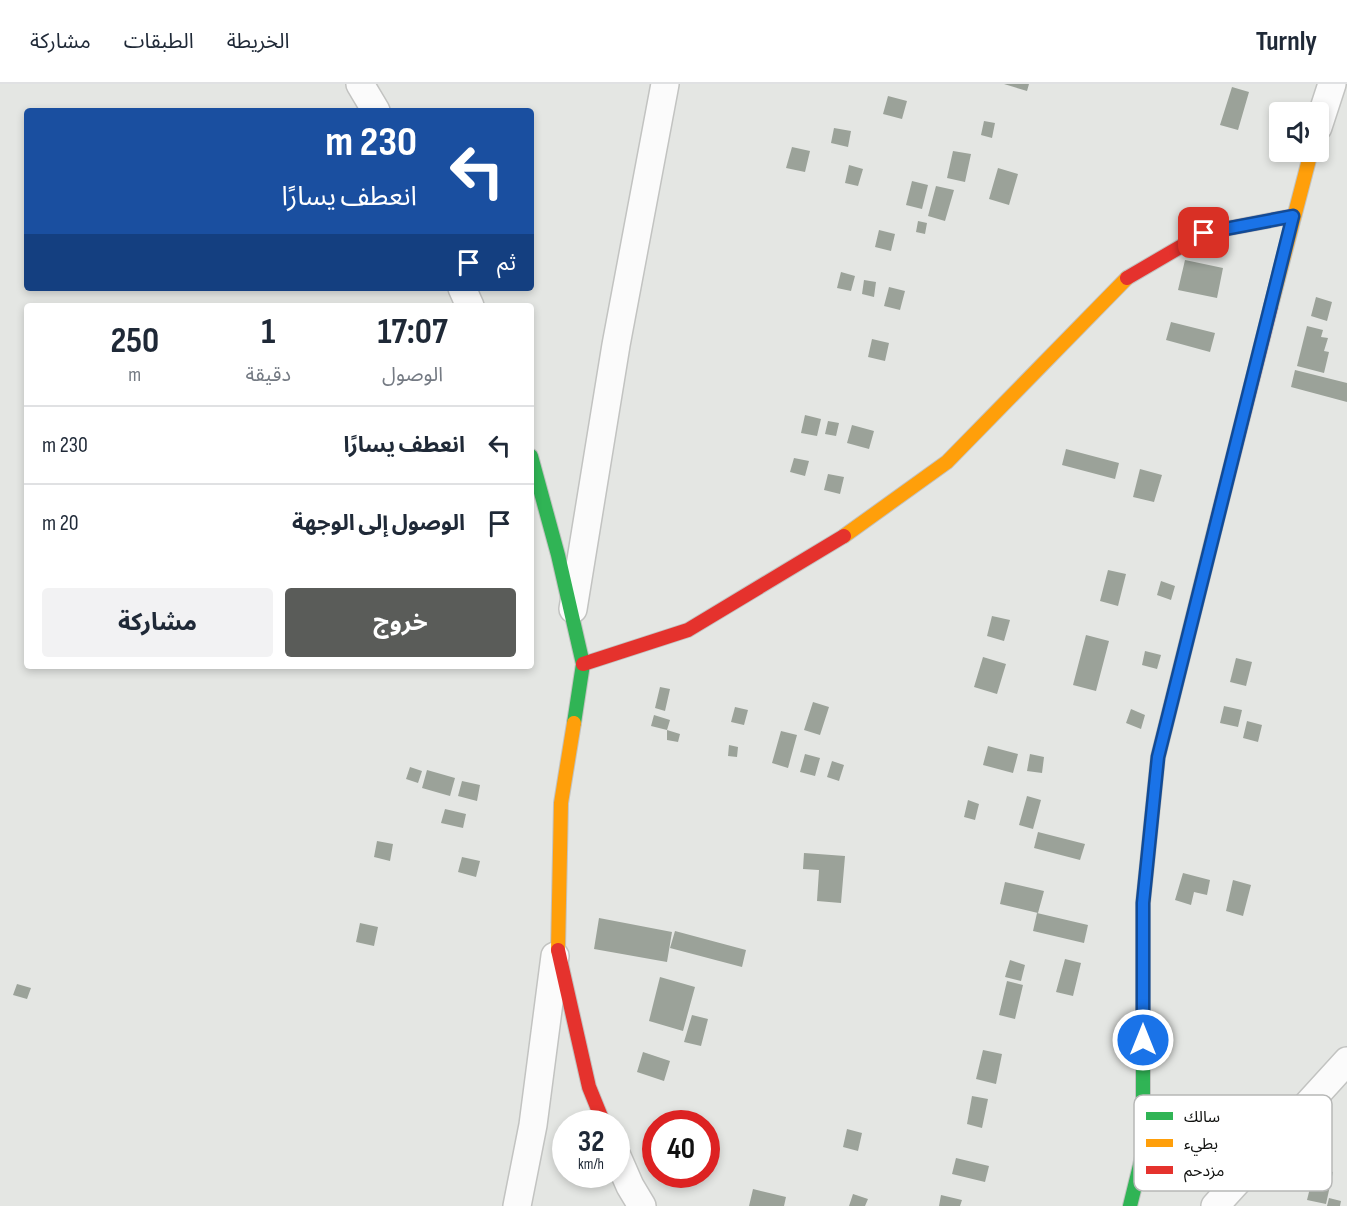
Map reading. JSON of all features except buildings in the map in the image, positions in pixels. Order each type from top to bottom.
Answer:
[{"type":"street","points":[[360,84],[374,108]]},
{"type":"street","points":[[572,614],[616,345],[665,84]]},
{"type":"street","points":[[1326,102],[1332,84]]},
{"type":"street","points":[[1143,1095],[1143,903],[1158,757],[1308,162]]},
{"type":"street","points":[[583,664],[688,630],[844,536],[947,462],[1128,277],[1204,233],[1293,216]]},
{"type":"street","points":[[517,1206],[533,1125],[557,946],[561,803],[583,664],[555,543],[534,467]]},
{"type":"street","points":[[557,946],[589,1087],[598,1110]]},
{"type":"street","points":[[1316,1095],[1347,1061]]},
{"type":"street","points":[[630,1186],[642,1206]]},
{"type":"street","points":[[1130,1206],[1134,1190]]},
{"type":"street","points":[[1215,1206],[1229,1191]]},
{"type":"traffic: fast","points":[[534,467],[558,555],[583,664],[574,723]]},
{"type":"traffic: fast","points":[[1143,956],[1143,1095]]},
{"type":"traffic: fast","points":[[1130,1206],[1134,1190]]},
{"type":"traffic: slow","points":[[1271,306],[1308,162]]},
{"type":"traffic: slow","points":[[844,536],[947,462],[1127,278]]},
{"type":"traffic: slow","points":[[1143,956],[1143,903],[1158,757],[1215,528]]},
{"type":"traffic: slow","points":[[558,950],[561,803],[574,723]]},
{"type":"traffic: jam","points":[[1127,278],[1204,233],[1293,216]]},
{"type":"traffic: jam","points":[[1215,528],[1271,306]]},
{"type":"traffic: jam","points":[[583,664],[688,630],[844,536]]},
{"type":"traffic: jam","points":[[558,950],[589,1087],[598,1110]]},
{"type":"route","points":[[1143,1040],[1143,903],[1158,757],[1293,216],[1204,233]]}]
